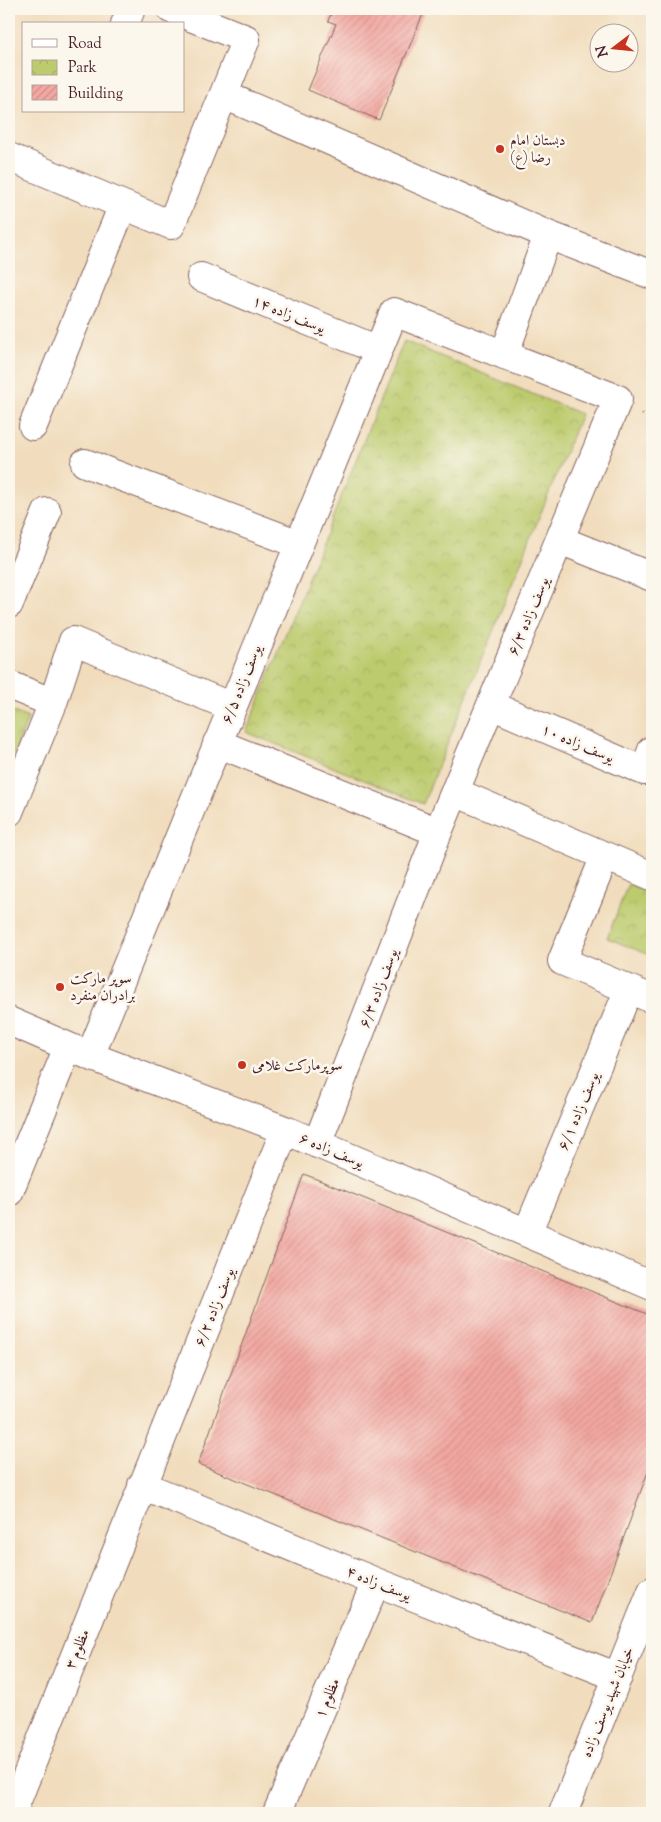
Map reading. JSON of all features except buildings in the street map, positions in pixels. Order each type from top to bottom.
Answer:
[{"type":"street","points":[[126,22],[131,9]]},
{"type":"street","points":[[9,157],[171,225],[246,39],[171,9]]},
{"type":"street","points":[[224,95],[548,235],[652,275]]},
{"type":"street","points":[[33,426],[123,205]]},
{"type":"street","points":[[504,355],[548,235]]},
{"type":"street","name":"یوسف زاده ۱۴","points":[[201,277],[378,350]]},
{"type":"street","name":"یوسف زاده ۶/۵","points":[[9,1192],[79,1051],[217,743],[394,312],[504,355]]},
{"type":"street","name":"یوسف زاده ۶/۳","points":[[317,1144],[438,832],[618,399],[504,355]]},
{"type":"street","points":[[85,463],[299,544]]},
{"type":"street","points":[[9,604],[47,512]]},
{"type":"street","points":[[560,540],[652,577]]},
{"type":"street","points":[[10,808],[53,703],[72,640],[232,707]]},
{"type":"street","points":[[9,685],[53,703]]},
{"type":"street","name":"یوسف زاده ۱۰","points":[[491,705],[644,771],[652,750]]},
{"type":"street","points":[[217,743],[438,832]]},
{"type":"street","points":[[455,792],[652,876]]},
{"type":"street","points":[[605,856],[562,961],[641,994]]},
{"type":"street","name":"یوسف زاده ۶/۱","points":[[527,1233],[641,994]]},
{"type":"street","name":"یوسف زاده ۶","points":[[9,1021],[79,1051],[285,1130],[652,1286]]},
{"type":"street","name":"یوسف زاده ۶/۲","points":[[142,1485],[285,1130]]},
{"type":"street","name":"یوسف زاده ۴","points":[[142,1485],[376,1582],[618,1677]]},
{"type":"street","name":"مظلوم ۳","points":[[12,1813],[142,1485]]},
{"type":"street","name":"مظلوم ۱","points":[[277,1813],[376,1582]]},
{"type":"street","name":"خیابان شهید یوسف زاده","points":[[563,1813],[652,1591]]},
{"type":"green space","points":[[404,341],[581,414],[423,804],[246,732]]},
{"type":"green space","points":[[9,710],[28,718],[9,767]]},
{"type":"green space","points":[[628,884],[652,894],[652,956],[607,938]]},
{"type":"place","name":"دبستان امام رضا (ع)","points":[[500,149]]},
{"type":"place","name":"سوپر مارکت برادران منفرد","points":[[60,987]]},
{"type":"place","name":"سوپرمارکت غلامی","points":[[242,1065]]}]
